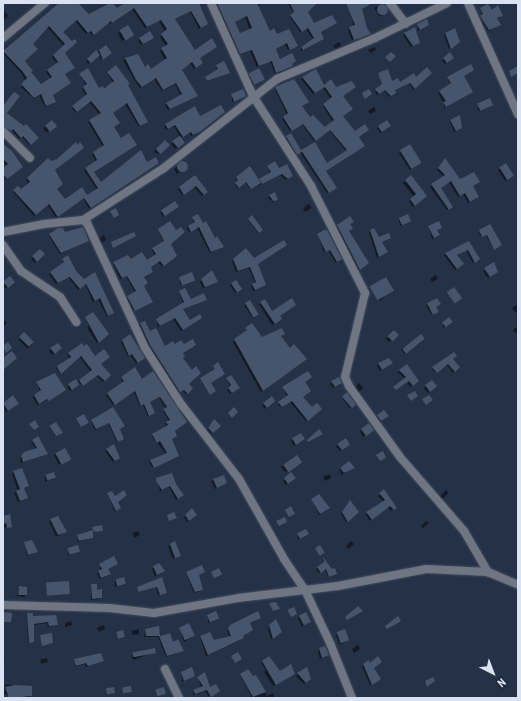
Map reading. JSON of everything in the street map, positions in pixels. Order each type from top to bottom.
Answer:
[{"type":"street","points":[[3,38],[44,3]]},
{"type":"street","points":[[211,3],[253,96],[309,182],[365,294],[345,377],[349,386],[400,457],[464,531],[488,572]]},
{"type":"street","points":[[390,3],[406,24]]},
{"type":"street","points":[[3,232],[44,224],[83,220],[164,168],[253,96],[277,79],[406,24],[447,3]]},
{"type":"street","points":[[468,3],[518,114]]},
{"type":"street","points":[[3,131],[30,158]]},
{"type":"street","points":[[83,220],[92,229],[145,348],[180,404],[239,479],[284,558],[305,590],[330,643],[352,698]]},
{"type":"street","points":[[3,245],[22,271],[60,297],[76,322]]},
{"type":"street","points":[[3,605],[102,608],[154,613],[338,586],[426,569],[488,572],[518,584]]},
{"type":"street","points":[[166,669],[179,698]]},
{"type":"building","points":[[59,3],[78,3],[89,14],[110,3],[113,3],[117,8],[125,3],[199,3],[208,24],[201,28],[191,11],[175,19],[195,50],[212,38],[217,47],[200,58],[203,63],[196,68],[192,62],[182,70],[198,96],[170,109],[166,103],[182,94],[176,83],[163,90],[156,78],[142,87],[136,80],[125,58],[138,54],[145,67],[148,64],[151,69],[167,58],[161,48],[168,44],[161,34],[167,29],[161,20],[147,27],[134,8],[112,23],[111,21],[94,35],[91,31],[88,33],[77,20],[63,32],[72,41],[75,39],[77,42],[65,53],[75,68],[65,74],[71,83],[53,95],[56,102],[46,106],[41,94],[34,98],[21,84],[27,78],[3,51]],"holes":[[[49,26],[65,44],[53,55],[58,62],[47,70],[52,77],[41,84],[31,72],[33,71],[25,61],[38,49],[33,44]]]},
{"type":"building","points":[[217,3],[257,3],[270,31],[274,28],[277,34],[289,29],[298,46],[290,50],[287,43],[276,49],[280,59],[292,53],[296,61],[292,64],[293,66],[276,73],[272,61],[259,66],[252,50],[240,54]],"holes":[[[247,16],[252,28],[240,33],[235,22]]]},
{"type":"building","points":[[290,3],[317,3],[308,12],[314,23],[332,15],[337,23],[321,32],[324,39],[303,50],[301,47],[314,38],[308,28],[302,32],[290,15],[294,12]]},
{"type":"building","points":[[346,3],[372,3],[362,9],[367,28],[371,34],[354,40],[349,27],[355,25]]},
{"type":"building","points":[[382,3],[386,5],[388,9],[386,13],[382,15],[378,13],[376,9],[378,5]]},
{"type":"building","points":[[488,4],[492,10],[498,5],[503,16],[497,18],[501,25],[489,30],[480,16],[483,14],[480,8]]},
{"type":"building","points":[[427,19],[429,25],[420,30],[417,24]]},
{"type":"building","points":[[128,25],[134,35],[126,40],[119,30]]},
{"type":"building","points":[[415,27],[420,43],[413,46],[404,33]]},
{"type":"building","points":[[455,28],[460,42],[451,49],[445,33]]},
{"type":"building","points":[[150,31],[154,38],[143,44],[139,38]]},
{"type":"building","points":[[106,45],[112,53],[103,60],[99,50]]},
{"type":"building","points":[[96,50],[100,55],[91,63],[87,59]]},
{"type":"building","points":[[391,52],[396,56],[390,62],[385,57]]},
{"type":"building","points":[[450,52],[454,58],[447,63],[443,58]]},
{"type":"building","points":[[224,61],[230,73],[207,81],[205,77],[218,69],[216,65]]},
{"type":"building","points":[[471,64],[474,70],[464,76],[473,92],[446,107],[443,102],[446,101],[439,91],[451,83],[447,77]]},
{"type":"building","points":[[116,65],[130,84],[128,85],[148,122],[140,126],[127,103],[113,113],[120,123],[114,127],[121,138],[129,133],[137,145],[94,172],[101,182],[141,150],[147,162],[156,157],[159,163],[91,208],[84,198],[58,217],[49,204],[36,215],[13,190],[18,186],[21,189],[30,182],[27,178],[48,158],[51,161],[57,159],[76,142],[78,145],[80,142],[84,148],[55,170],[63,184],[57,189],[65,199],[82,187],[87,195],[98,188],[85,168],[97,160],[93,152],[104,145],[89,120],[101,113],[91,101],[77,112],[72,106],[87,94],[83,87],[87,84],[79,74],[88,68],[99,88],[103,86],[104,88],[114,81],[107,72]]},
{"type":"building","points":[[518,66],[518,73],[511,77],[509,71]]},
{"type":"building","points":[[427,67],[432,73],[415,89],[410,83],[395,90],[396,93],[391,96],[385,90],[379,94],[375,89],[382,84],[378,73],[388,69],[392,81],[398,78],[400,82],[414,73],[416,77]]},
{"type":"building","points":[[259,68],[265,80],[254,85],[248,73]]},
{"type":"building","points":[[316,69],[324,85],[331,79],[336,87],[352,81],[356,87],[343,96],[353,109],[343,116],[355,131],[365,124],[369,130],[359,137],[365,146],[326,171],[337,188],[329,193],[301,150],[315,142],[327,163],[347,150],[330,130],[316,141],[303,124],[292,131],[283,117],[288,113],[275,87],[294,79],[309,102],[302,106],[310,117],[313,115],[325,127],[334,120],[323,104],[332,97],[325,87],[315,93],[302,77]]},
{"type":"building","points":[[243,89],[246,96],[234,101],[231,94]]},
{"type":"building","points":[[369,89],[372,94],[365,99],[362,93]]},
{"type":"building","points":[[14,92],[20,96],[7,113],[24,126],[26,124],[39,138],[31,145],[23,136],[21,138],[13,129],[11,131],[3,126],[3,106]]},
{"type":"building","points":[[490,98],[493,105],[480,111],[477,103]]},
{"type":"building","points":[[221,105],[225,112],[200,132],[193,135],[191,132],[183,137],[175,125],[168,129],[165,124],[195,106],[200,116]]},
{"type":"building","points":[[460,115],[462,128],[456,131],[450,120]]},
{"type":"building","points":[[52,120],[57,126],[50,132],[45,126]]},
{"type":"building","points":[[387,120],[391,126],[382,132],[378,126]]},
{"type":"building","points":[[291,133],[302,152],[297,155],[286,136]]},
{"type":"building","points":[[180,136],[185,143],[178,148],[172,141]]},
{"type":"building","points":[[165,140],[170,145],[161,154],[156,149]]},
{"type":"building","points":[[3,144],[12,151],[23,167],[7,179],[3,174],[3,168],[8,164],[3,159]]},
{"type":"building","points":[[410,144],[422,163],[411,169],[400,150]]},
{"type":"building","points":[[445,158],[460,179],[474,172],[480,182],[473,186],[479,197],[470,202],[465,193],[460,196],[451,181],[441,188],[453,207],[449,210],[431,184],[445,175],[438,168]]},
{"type":"building","points":[[180,161],[184,161],[186,162],[186,170],[180,171],[177,168],[177,164]]},
{"type":"building","points":[[275,161],[279,168],[287,164],[293,176],[288,179],[282,174],[262,184],[259,179],[271,172],[267,166]]},
{"type":"building","points":[[506,163],[514,176],[507,180],[499,167]]},
{"type":"building","points":[[250,166],[261,183],[251,189],[246,182],[239,188],[235,183],[238,180],[236,177]]},
{"type":"building","points":[[195,175],[208,192],[204,195],[196,186],[184,195],[179,187]]},
{"type":"building","points":[[411,175],[427,196],[415,206],[410,199],[416,194],[405,180]]},
{"type":"building","points":[[275,192],[278,200],[273,201],[269,195]]},
{"type":"building","points":[[175,201],[179,207],[165,216],[161,211]]},
{"type":"building","points":[[116,208],[119,215],[114,218],[110,211]]},
{"type":"building","points":[[198,214],[203,223],[206,221],[215,238],[217,236],[224,247],[211,252],[199,227],[191,232],[188,226],[195,222],[192,217]]},
{"type":"building","points":[[408,214],[411,221],[402,225],[399,218]]},
{"type":"building","points":[[252,215],[263,230],[259,233],[248,219]]},
{"type":"building","points":[[350,216],[354,222],[350,224],[353,228],[349,231],[369,263],[360,270],[337,225]]},
{"type":"building","points":[[170,221],[176,230],[181,227],[185,232],[171,244],[177,256],[164,266],[160,261],[151,267],[153,272],[144,277],[148,283],[144,286],[153,302],[135,311],[127,296],[136,291],[127,276],[122,278],[113,262],[128,255],[131,259],[142,252],[147,260],[156,254],[152,248],[164,241],[158,229]]},
{"type":"building","points":[[439,221],[442,228],[437,230],[440,235],[434,238],[428,226]]},
{"type":"building","points":[[490,224],[502,245],[494,250],[487,235],[482,237],[479,230]]},
{"type":"building","points":[[83,227],[89,241],[61,253],[49,234],[58,228],[63,228],[65,232]]},
{"type":"building","points":[[374,228],[379,237],[389,233],[391,238],[382,242],[388,252],[379,257],[370,230]]},
{"type":"building","points":[[327,230],[342,259],[337,262],[330,250],[326,252],[317,234]]},
{"type":"building","points":[[134,232],[136,236],[113,248],[111,242]]},
{"type":"building","points":[[284,240],[287,245],[258,264],[266,285],[255,290],[252,284],[256,282],[250,267],[238,271],[233,259],[246,248],[254,258]]},
{"type":"building","points":[[469,241],[480,259],[475,263],[468,250],[457,255],[464,264],[457,269],[445,253]]},
{"type":"building","points":[[40,249],[45,254],[37,262],[32,256]]},
{"type":"building","points":[[68,255],[76,271],[84,279],[95,272],[114,313],[108,316],[100,298],[95,301],[86,284],[80,289],[70,277],[58,283],[50,272],[64,262],[62,259]]},
{"type":"building","points":[[494,262],[498,272],[490,277],[484,268]]},
{"type":"building","points":[[212,270],[218,282],[205,287],[201,279]]},
{"type":"building","points":[[192,272],[195,280],[182,285],[179,277]]},
{"type":"building","points":[[10,276],[15,282],[8,288],[3,282]]},
{"type":"building","points":[[386,277],[394,291],[378,300],[370,286]]},
{"type":"building","points":[[236,280],[242,289],[237,292],[231,283]]},
{"type":"building","points":[[454,287],[462,298],[455,304],[447,292]]},
{"type":"building","points":[[185,288],[191,299],[204,293],[207,300],[183,309],[190,320],[200,314],[202,318],[183,330],[175,318],[160,326],[156,319],[184,302],[179,291]]},
{"type":"building","points":[[292,298],[296,305],[280,316],[282,319],[275,324],[260,302],[265,299],[272,311]]},
{"type":"building","points":[[437,298],[441,304],[436,307],[439,312],[433,315],[427,303]]},
{"type":"building","points":[[250,300],[259,315],[254,318],[245,303]]},
{"type":"building","points":[[93,312],[109,334],[99,343],[85,317]]},
{"type":"building","points":[[449,317],[453,322],[446,327],[442,323]]},
{"type":"building","points":[[145,321],[150,331],[156,328],[165,346],[173,341],[175,344],[181,340],[184,344],[193,339],[196,345],[183,353],[185,356],[183,358],[192,370],[196,366],[201,373],[189,384],[193,388],[188,394],[184,390],[180,392],[150,345],[140,323]]},
{"type":"building","points":[[252,323],[262,337],[282,328],[285,334],[281,336],[290,348],[294,344],[307,359],[263,391],[234,339],[247,330],[245,328]]},
{"type":"building","points":[[394,330],[399,335],[393,341],[388,336]]},
{"type":"building","points":[[24,332],[34,342],[29,347],[19,337]]},
{"type":"building","points":[[130,334],[145,358],[138,363],[132,354],[129,356],[122,340]]},
{"type":"building","points":[[421,334],[425,339],[406,354],[402,349]]},
{"type":"building","points":[[8,342],[12,348],[6,353],[3,346]]},
{"type":"building","points":[[58,343],[62,348],[55,354],[50,348]]},
{"type":"building","points":[[82,343],[84,346],[87,344],[95,356],[104,349],[110,357],[101,364],[111,375],[105,381],[98,375],[83,386],[79,380],[92,370],[81,356],[61,374],[57,366],[71,357],[68,353]]},
{"type":"building","points":[[12,351],[17,358],[3,370],[3,358]]},
{"type":"building","points":[[454,352],[457,356],[453,359],[460,367],[455,372],[448,364],[437,373],[432,367]]},
{"type":"building","points":[[389,358],[393,363],[382,370],[378,363]]},
{"type":"building","points":[[218,362],[225,374],[211,383],[216,391],[210,395],[200,378],[215,369],[213,366]]},
{"type":"building","points":[[407,364],[419,381],[413,386],[409,381],[396,390],[393,387],[406,377],[399,370]]},
{"type":"building","points":[[135,367],[142,379],[153,371],[187,422],[175,431],[177,436],[172,439],[179,456],[154,468],[150,460],[167,453],[160,441],[157,443],[152,434],[168,425],[166,422],[170,420],[163,409],[167,407],[160,397],[150,402],[155,413],[149,416],[144,404],[141,406],[135,391],[115,405],[107,393],[124,381],[121,377]]},
{"type":"building","points":[[308,371],[312,377],[305,382],[311,391],[303,397],[312,407],[317,403],[322,409],[308,421],[292,401],[282,407],[278,402],[288,395],[282,387]]},
{"type":"building","points":[[55,373],[66,390],[49,401],[47,399],[39,404],[34,395],[41,390],[36,382]]},
{"type":"building","points":[[231,375],[240,388],[232,393],[228,388],[231,385],[226,378]]},
{"type":"building","points":[[339,377],[342,383],[335,387],[331,381]]},
{"type":"building","points":[[76,379],[79,385],[72,390],[68,384]]},
{"type":"building","points":[[432,380],[437,386],[430,392],[425,385]]},
{"type":"building","points":[[415,391],[418,396],[411,401],[407,395]]},
{"type":"building","points":[[347,392],[356,405],[352,408],[342,397]]},
{"type":"building","points":[[13,395],[19,404],[8,411],[3,403]]},
{"type":"building","points":[[429,395],[433,400],[426,405],[422,399]]},
{"type":"building","points":[[272,396],[275,401],[267,408],[263,403]]},
{"type":"building","points":[[113,407],[125,426],[120,429],[124,439],[118,442],[109,423],[96,429],[91,420]]},
{"type":"building","points":[[234,407],[238,412],[232,418],[228,413]]},
{"type":"building","points":[[384,410],[389,416],[381,421],[377,415]]},
{"type":"building","points":[[84,414],[89,423],[81,427],[76,418]]},
{"type":"building","points":[[214,419],[221,426],[213,433],[208,428]]},
{"type":"building","points":[[35,420],[39,427],[34,430],[29,424]]},
{"type":"building","points":[[56,422],[63,433],[56,436],[49,426]]},
{"type":"building","points":[[369,423],[374,430],[366,436],[361,429]]},
{"type":"building","points":[[319,429],[323,434],[308,442],[307,440]]},
{"type":"building","points":[[301,433],[305,439],[296,445],[292,438]]},
{"type":"building","points":[[38,436],[48,454],[23,462],[21,456],[24,452],[37,448],[32,440]]},
{"type":"building","points":[[346,438],[350,445],[342,450],[337,444]]},
{"type":"building","points":[[114,444],[120,458],[115,461],[106,449]]},
{"type":"building","points":[[65,448],[71,459],[62,465],[55,453]]},
{"type":"building","points":[[383,451],[386,458],[380,461],[376,455]]},
{"type":"building","points":[[297,455],[302,462],[289,472],[283,465]]},
{"type":"building","points":[[349,461],[355,468],[344,473],[340,468]]},
{"type":"building","points":[[22,468],[29,486],[24,488],[28,498],[20,501],[16,491],[20,489],[13,471]]},
{"type":"building","points":[[54,472],[56,478],[47,480],[45,475]]},
{"type":"building","points":[[291,472],[296,478],[288,484],[284,478]]},
{"type":"building","points":[[172,473],[176,484],[184,495],[178,499],[170,486],[162,490],[156,481],[156,478]]},
{"type":"building","points":[[224,475],[227,483],[217,488],[213,479]]},
{"type":"building","points":[[384,489],[397,508],[394,510],[390,506],[372,520],[366,512],[385,500],[379,493]]},
{"type":"building","points":[[124,490],[127,495],[118,502],[121,508],[116,511],[107,493],[112,491],[115,496]]},
{"type":"building","points":[[319,494],[330,508],[320,514],[311,499]]},
{"type":"building","points":[[350,500],[359,512],[348,522],[342,512]]},
{"type":"building","points":[[291,506],[295,514],[289,517],[285,510]]},
{"type":"building","points":[[192,508],[197,515],[189,521],[185,515]]},
{"type":"building","points":[[174,512],[177,518],[169,521],[167,515]]},
{"type":"building","points":[[10,514],[12,527],[7,528],[6,523],[3,524],[3,516]]},
{"type":"building","points":[[58,516],[67,532],[58,535],[50,519]]},
{"type":"building","points":[[285,517],[287,522],[279,526],[276,521]]},
{"type":"building","points":[[102,525],[103,531],[94,532],[92,527]]},
{"type":"building","points":[[306,529],[309,534],[300,539],[297,533]]},
{"type":"building","points":[[93,530],[93,538],[79,541],[77,535]]},
{"type":"building","points":[[32,540],[38,552],[28,555],[24,542]]},
{"type":"building","points":[[175,541],[181,556],[175,558],[170,544]]},
{"type":"building","points":[[78,545],[80,552],[69,555],[67,548]]},
{"type":"building","points":[[320,545],[325,553],[320,556],[315,548]]},
{"type":"building","points":[[114,556],[118,564],[108,569],[111,574],[101,578],[98,571],[102,569],[99,564]]},
{"type":"building","points":[[323,557],[332,569],[335,568],[337,574],[329,577],[326,569],[321,573],[317,567],[324,562]]},
{"type":"building","points":[[159,563],[165,571],[157,575],[153,566]]},
{"type":"building","points":[[202,565],[205,572],[199,575],[203,590],[195,592],[186,572]]},
{"type":"building","points":[[219,568],[222,574],[214,578],[211,572]]},
{"type":"building","points":[[124,577],[126,584],[117,586],[115,579]]},
{"type":"building","points":[[162,577],[167,593],[160,595],[157,587],[138,592],[137,587]]},
{"type":"building","points":[[69,581],[70,594],[47,596],[46,583]]},
{"type":"building","points":[[91,584],[97,584],[97,590],[102,589],[102,598],[92,599]]},
{"type":"building","points":[[19,586],[27,587],[27,595],[18,595]]},
{"type":"building","points":[[276,602],[280,609],[273,611],[269,603]]},
{"type":"building","points":[[358,606],[363,611],[347,620],[345,617]]},
{"type":"building","points":[[294,607],[297,614],[291,617],[288,610]]},
{"type":"building","points":[[216,611],[219,618],[210,622],[207,615]]},
{"type":"building","points":[[258,611],[261,618],[250,623],[253,630],[243,636],[244,638],[208,655],[200,636],[210,632],[214,640],[231,636],[228,629],[230,625]]},
{"type":"building","points":[[3,612],[12,613],[11,622],[3,622]]},
{"type":"building","points":[[306,612],[311,622],[304,625],[299,616]]},
{"type":"building","points":[[27,613],[33,613],[33,616],[56,615],[58,625],[49,626],[48,622],[34,624],[34,642],[29,643]]},
{"type":"building","points":[[398,616],[401,621],[387,629],[385,626]]},
{"type":"building","points":[[276,619],[282,632],[273,639],[269,625]]},
{"type":"building","points":[[189,623],[195,636],[185,640],[179,628]]},
{"type":"building","points":[[159,626],[160,636],[170,633],[173,642],[178,639],[184,651],[167,656],[159,636],[146,636],[145,629]]},
{"type":"building","points":[[345,629],[349,640],[341,643],[337,632]]},
{"type":"building","points":[[123,630],[125,637],[118,639],[116,632]]},
{"type":"building","points":[[52,633],[53,643],[42,646],[40,635]]},
{"type":"building","points":[[325,646],[329,655],[322,658],[319,648]]},
{"type":"building","points":[[155,648],[156,653],[133,657],[132,652]]},
{"type":"building","points":[[238,652],[242,659],[235,663],[231,656]]},
{"type":"building","points":[[101,653],[104,661],[88,666],[86,663],[76,666],[74,659]]},
{"type":"building","points":[[269,656],[280,671],[291,664],[295,674],[276,685],[262,661]]},
{"type":"building","points":[[378,656],[382,662],[374,668],[381,679],[372,685],[363,664],[369,660],[370,663]]},
{"type":"building","points":[[192,667],[195,676],[184,681],[181,672]]},
{"type":"building","points":[[307,667],[311,679],[306,683],[297,673]]},
{"type":"building","points":[[248,669],[253,676],[256,675],[266,692],[253,697],[240,674]]},
{"type":"building","points":[[205,672],[210,687],[216,684],[220,691],[211,697],[207,690],[195,694],[193,690],[203,686],[197,677]]},
{"type":"building","points":[[433,677],[435,681],[427,687],[425,681]]},
{"type":"building","points":[[15,685],[32,686],[32,696],[9,698],[5,687]]},
{"type":"building","points":[[131,686],[132,692],[123,693],[122,687]]},
{"type":"building","points":[[114,687],[115,693],[107,694],[106,688]]},
{"type":"building","points":[[164,687],[166,694],[157,696],[155,689]]}]
